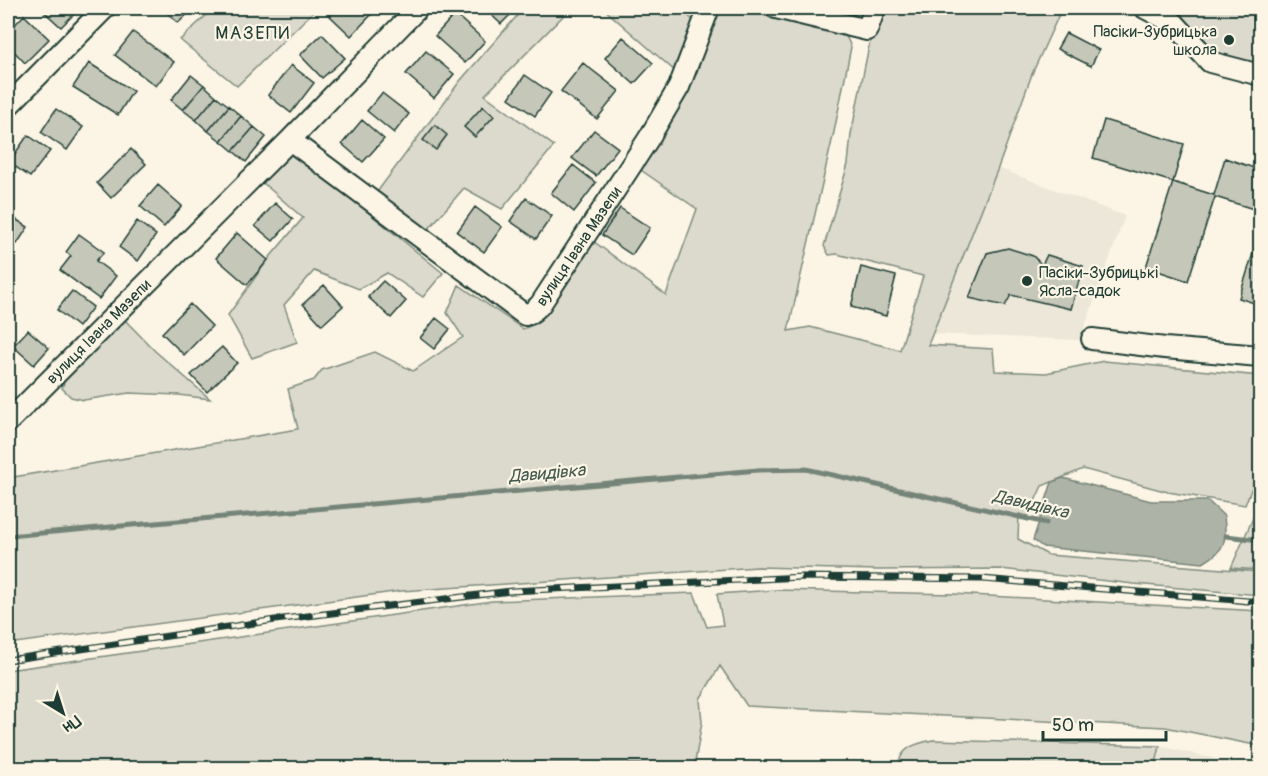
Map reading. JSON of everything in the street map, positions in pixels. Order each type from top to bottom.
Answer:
[{"type":"street","points":[[8,106],[105,8]]},
{"type":"street","name":"вулиця Івана Мазепи","points":[[8,422],[290,140],[418,8]]},
{"type":"street","name":"вулиця Івана Мазепи","points":[[290,140],[525,315],[540,305],[649,138],[679,87],[709,8]]},
{"type":"street","points":[[777,8],[867,30],[875,8]]},
{"type":"street","points":[[1144,8],[1174,23],[1210,62],[1260,75]]},
{"type":"street","points":[[1092,339],[1260,356]]},
{"type":"shaded area","points":[[214,8],[317,8],[237,86],[180,40]]},
{"type":"shaded area","points":[[524,8],[571,8],[485,95],[554,146],[502,209],[464,188],[426,232],[374,196],[460,81]]},
{"type":"shaded area","points":[[603,8],[679,8],[694,21],[676,72]]},
{"type":"shaded area","points":[[715,8],[751,8],[839,30],[847,38],[851,47],[834,132],[788,331],[810,327],[900,350],[923,276],[837,254],[829,255],[824,246],[848,164],[851,134],[872,31],[880,8],[1062,8],[1032,74],[998,168],[928,345],[993,349],[995,371],[1046,373],[1104,361],[1260,376],[1260,467],[1245,505],[1168,492],[1083,469],[1042,486],[1028,516],[1019,514],[1018,539],[1048,555],[1260,572],[1260,595],[1001,569],[878,570],[758,567],[401,591],[8,644],[8,478],[298,429],[288,389],[314,380],[322,370],[375,352],[413,371],[463,337],[447,313],[459,285],[523,329],[536,324],[593,241],[666,295],[697,209],[638,168]]},
{"type":"shaded area","name":"Пасіки-Зубрицька школа","points":[[1163,8],[1254,8],[1260,27],[1260,66],[1213,56]]},
{"type":"shaded area","points":[[291,150],[443,273],[423,297],[387,273],[359,289],[314,271],[284,305],[297,342],[252,358],[228,315],[270,257],[303,218],[262,182]]},
{"type":"shaded area","points":[[998,168],[1125,216],[1080,340],[931,334]]},
{"type":"shaded area","points":[[125,320],[155,351],[210,399],[129,393],[84,400],[71,397],[62,388],[65,380]]},
{"type":"shaded area","points":[[1063,478],[1151,501],[1208,501],[1224,516],[1225,538],[1221,549],[1203,563],[1043,547],[1033,540],[1052,482]]},
{"type":"shaded area","points":[[1260,502],[1260,570],[1231,568]]},
{"type":"shaded area","points":[[776,590],[953,594],[1260,611],[1260,746],[1165,727],[747,706],[720,666],[700,699],[702,722],[694,768],[660,768],[660,764],[505,762],[379,768],[8,768],[8,670],[492,601],[694,593],[707,627],[723,625],[717,594]]},
{"type":"shaded area","points":[[933,740],[1160,746],[1155,768],[897,768],[905,751],[920,743]]},
{"type":"shaded area","points":[[1160,746],[1254,768],[1155,768]]},
{"type":"shaded area","points":[[505,762],[660,764],[675,768],[379,768]]},
{"type":"building","points":[[40,8],[80,8],[61,27]]},
{"type":"building","points":[[162,8],[194,8],[178,23]]},
{"type":"building","points":[[336,8],[362,8],[371,15],[351,36],[329,15]]},
{"type":"building","points":[[484,8],[517,8],[501,24]]},
{"type":"building","points":[[830,8],[856,8],[854,15]]},
{"type":"building","points":[[455,14],[485,41],[465,63],[435,36]]},
{"type":"building","points":[[24,15],[49,39],[25,63],[8,45],[8,32]]},
{"type":"building","points":[[133,32],[174,62],[156,86],[115,55]]},
{"type":"building","points":[[1066,33],[1099,50],[1091,66],[1057,49]]},
{"type":"building","points":[[322,34],[345,58],[322,78],[300,55]]},
{"type":"building","points":[[623,37],[653,63],[634,84],[605,58]]},
{"type":"building","points":[[426,51],[454,74],[434,98],[406,74]]},
{"type":"building","points":[[89,63],[133,91],[118,115],[73,87]]},
{"type":"building","points":[[583,63],[619,91],[597,119],[561,91]]},
{"type":"building","points":[[291,65],[314,83],[291,113],[268,95]]},
{"type":"building","points":[[191,75],[204,85],[183,110],[171,100]]},
{"type":"building","points":[[525,75],[551,93],[535,116],[509,98]]},
{"type":"building","points":[[204,85],[216,96],[196,120],[183,110]]},
{"type":"building","points":[[382,93],[409,114],[394,133],[367,111]]},
{"type":"building","points":[[216,96],[229,106],[208,131],[196,120]]},
{"type":"building","points":[[229,106],[241,116],[221,141],[208,131]]},
{"type":"building","points":[[483,106],[494,116],[475,137],[464,127]]},
{"type":"building","points":[[56,109],[83,127],[67,150],[41,132]]},
{"type":"building","points":[[241,116],[254,127],[233,151],[221,141]]},
{"type":"building","points":[[362,120],[384,139],[363,162],[342,144]]},
{"type":"building","points":[[1104,120],[1184,144],[1173,182],[1093,158]]},
{"type":"building","points":[[435,125],[447,135],[436,150],[423,140]]},
{"type":"building","points":[[254,127],[266,137],[246,162],[233,151]]},
{"type":"building","points":[[594,130],[618,148],[596,176],[572,158]]},
{"type":"building","points":[[28,135],[50,151],[30,177],[9,162]]},
{"type":"building","points":[[131,149],[146,164],[111,198],[97,183]]},
{"type":"building","points":[[1225,158],[1260,170],[1260,211],[1215,197],[1188,281],[1146,267],[1173,182],[1214,195]]},
{"type":"building","points":[[573,165],[596,183],[574,212],[551,193]]},
{"type":"building","points":[[158,185],[182,206],[164,227],[140,206]]},
{"type":"building","points":[[526,198],[552,216],[536,239],[510,221]]},
{"type":"building","points":[[275,203],[293,219],[273,241],[255,226]]},
{"type":"building","points":[[475,207],[502,227],[484,252],[457,232]]},
{"type":"building","points":[[620,208],[650,228],[632,255],[602,235]]},
{"type":"building","points":[[9,215],[28,227],[17,244],[8,237]]},
{"type":"building","points":[[137,221],[156,235],[138,261],[119,247]]},
{"type":"building","points":[[1260,231],[1260,305],[1239,298]]},
{"type":"building","points":[[237,233],[268,260],[247,285],[216,258]]},
{"type":"building","points":[[79,234],[104,252],[96,261],[116,276],[99,299],[60,270],[71,256],[66,252]]},
{"type":"building","name":"Пасіки-Зубрицькі Ясла-садок","points":[[1008,248],[1033,256],[1042,265],[1047,255],[1083,266],[1071,309],[1011,295],[1005,306],[969,298],[987,253]]},
{"type":"building","points":[[861,267],[896,276],[886,316],[851,307]]},
{"type":"building","points":[[383,281],[406,301],[391,318],[368,297]]},
{"type":"building","points":[[324,285],[343,306],[322,325],[303,304]]},
{"type":"building","points":[[72,291],[93,307],[78,327],[57,310]]},
{"type":"building","points":[[190,304],[212,326],[184,355],[162,333]]},
{"type":"building","points":[[436,318],[450,329],[434,349],[420,338]]},
{"type":"building","points":[[28,330],[49,348],[34,365],[13,346]]},
{"type":"building","points":[[222,347],[237,363],[207,392],[191,375]]},
{"type":"waterway","name":"Давидівка","points":[[8,536],[758,470],[806,469],[1046,523]]},
{"type":"waterway","points":[[1226,536],[1260,540]]},
{"type":"railway","points":[[8,660],[275,620],[511,591],[803,577],[983,579],[1260,602]]},
{"type":"place","name":"Пасіки-Зубрицька школа","points":[[1229,40]]},
{"type":"place","name":"Пасіки-Зубрицькі Ясла-садок","points":[[1027,281]]},
{"type":"district","name":"МАЗЕПИ","points":[[253,33]]}]
